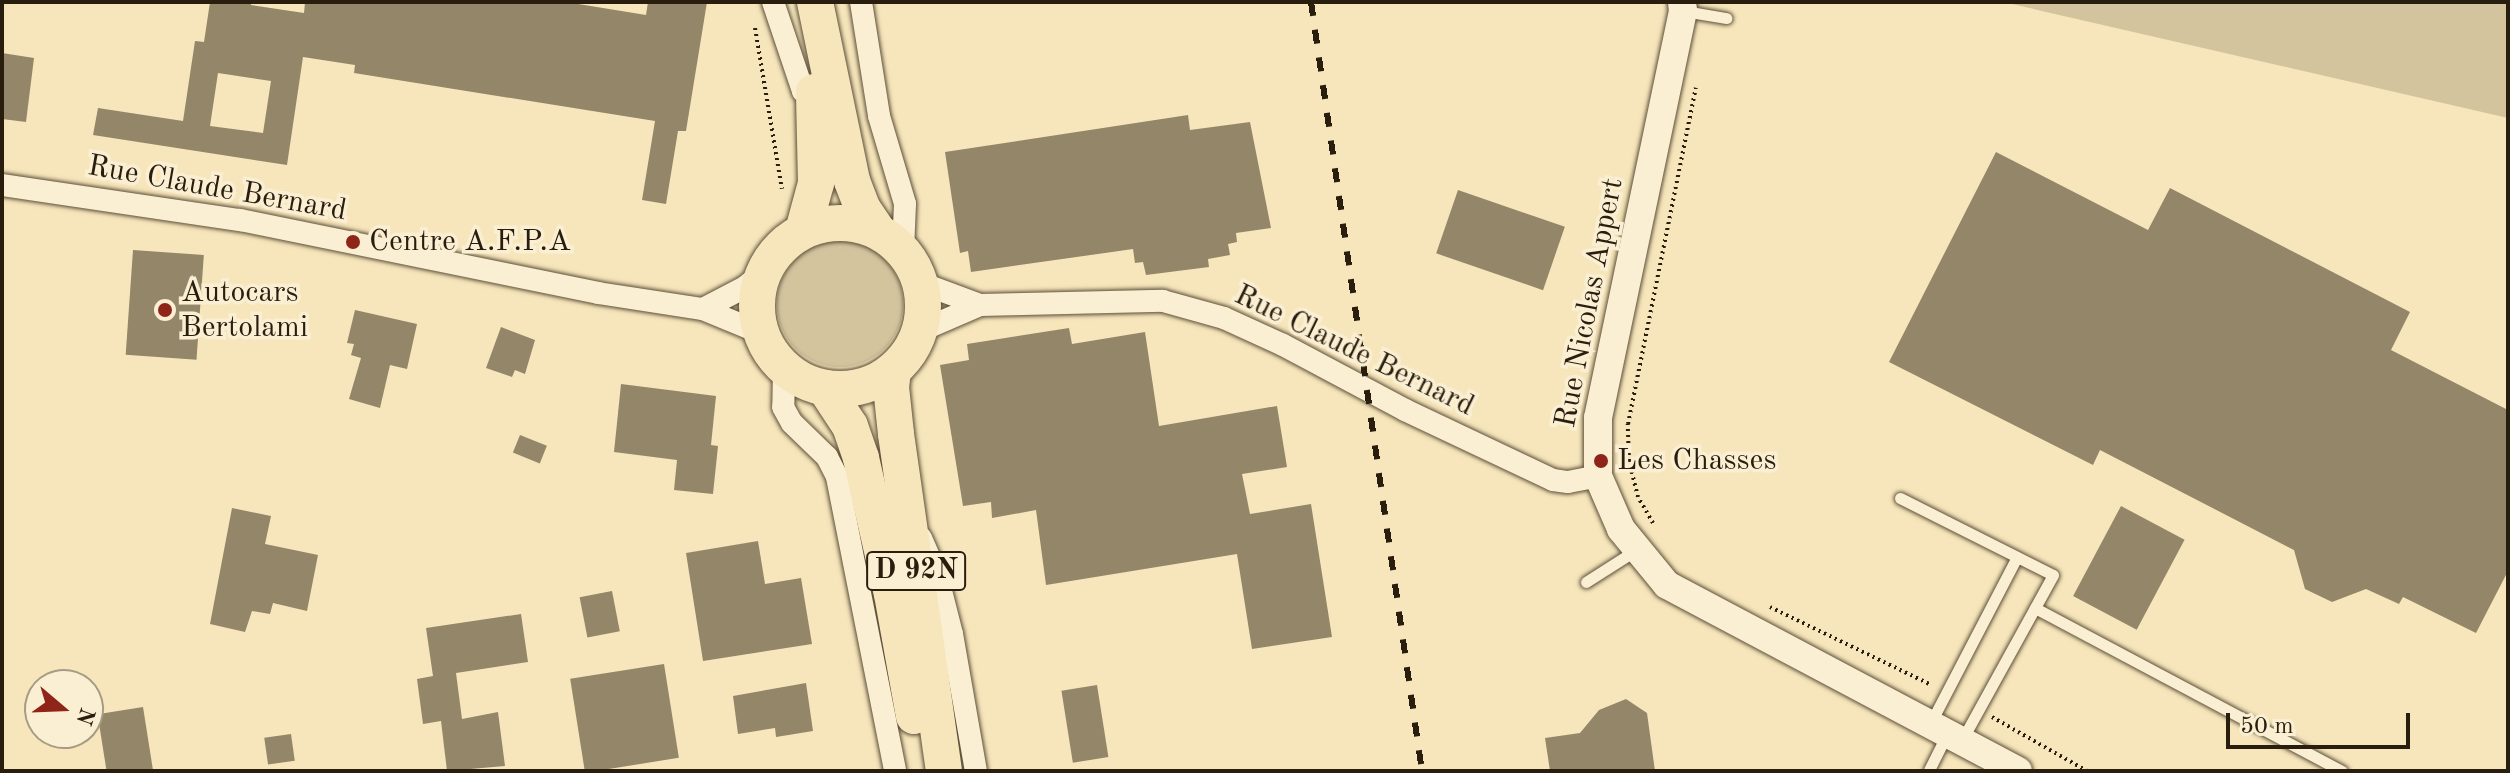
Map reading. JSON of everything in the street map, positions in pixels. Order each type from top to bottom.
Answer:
[{"type":"main road","points":[[813,2],[852,181],[863,209],[921,283],[924,307],[920,331],[909,353],[893,371],[861,386],[825,388],[803,381],[784,368],[761,333],[757,313],[760,262],[781,248],[816,183],[813,2]]},
{"type":"main road","points":[[793,227],[840,222],[890,240]]},
{"type":"main road","name":"D 92N","points":[[893,371],[891,387],[944,771]]},
{"type":"main road","name":"D 92N","points":[[825,388],[850,426],[872,507],[892,594],[924,771]]},
{"type":"street","points":[[773,2],[803,91],[814,101]]},
{"type":"street","points":[[861,2],[879,116],[905,204],[890,240]]},
{"type":"street","name":"Rue Nicolas Appert","points":[[1682,7],[1598,418],[1598,476],[1621,529],[1648,542],[1667,585],[2018,771]]},
{"type":"street","name":"Rue Claude Bernard","points":[[2,185],[240,220],[598,293],[703,309],[761,333]]},
{"type":"street","points":[[703,309],[745,287],[760,262]]},
{"type":"street","name":"Rue Claude Bernard","points":[[921,283],[980,305],[1163,301],[1224,318],[1283,345],[1392,404],[1553,480],[1568,482],[1598,476]]},
{"type":"street","name":"Rue Claude Bernard","points":[[920,331],[980,305]]},
{"type":"street","points":[[784,368],[783,407],[792,423],[827,457],[837,477],[895,771]]},
{"type":"street","points":[[872,507],[892,551],[902,592],[952,634]]},
{"type":"street","points":[[908,517],[926,546],[937,575],[952,634],[976,771]]},
{"type":"lane","points":[[1682,7],[1726,18]]},
{"type":"lane","points":[[1900,498],[2053,575],[1979,710],[1946,734]]},
{"type":"lane","points":[[1586,582],[1648,542]]},
{"type":"lane","points":[[1929,770],[1946,734],[1948,694],[2017,557]]},
{"type":"lane","points":[[2035,608],[2342,771]]},
{"type":"path","points":[[753,17],[783,195]]},
{"type":"path","points":[[1648,542],[1629,461],[1628,424],[1698,77]]},
{"type":"path","points":[[760,262],[793,227]]},
{"type":"path","points":[[1761,603],[1948,694]]},
{"type":"path","points":[[1979,710],[2087,771]]},
{"type":"shaded area","points":[[2003,2],[2508,2],[2508,118]]},
{"type":"shaded area","points":[[840,241],[864,246],[884,260],[898,280],[903,304],[898,328],[884,348],[864,362],[840,367],[816,362],[796,348],[782,328],[777,304],[782,280],[796,260],[816,246]]},
{"type":"building","points":[[210,2],[251,2],[251,5],[304,13],[305,2],[566,2],[646,15],[648,2],[707,2],[686,131],[678,131],[666,204],[642,200],[655,121],[354,73],[355,65],[303,57],[287,165],[93,135],[98,108],[183,121],[195,41],[204,42]],"holes":[[[218,73],[271,81],[263,133],[210,126]]]},
{"type":"building","points":[[2,53],[34,58],[26,122],[2,119]]},
{"type":"building","points":[[1188,115],[1190,130],[1250,122],[1271,228],[1236,233],[1237,242],[1228,244],[1230,255],[1208,259],[1209,267],[1146,275],[1143,262],[1135,263],[1133,249],[971,272],[968,251],[960,253],[945,152]]},
{"type":"building","points":[[1996,152],[2148,230],[2170,188],[2410,312],[2391,350],[2508,410],[2508,571],[2476,633],[2403,597],[2399,604],[2366,589],[2332,602],[2305,589],[2294,550],[2100,450],[2093,465],[1889,362]]},
{"type":"building","points":[[1458,190],[1565,227],[1543,290],[1436,253]]},
{"type":"building","points":[[133,250],[204,255],[197,360],[126,355]]},
{"type":"building","points":[[355,310],[417,324],[407,369],[390,365],[380,408],[349,399],[361,358],[351,355],[354,344],[347,343]]},
{"type":"building","points":[[501,327],[535,340],[525,374],[515,370],[512,377],[486,368]]},
{"type":"building","points":[[1069,328],[1072,344],[1145,332],[1159,426],[1277,406],[1287,467],[1242,474],[1250,514],[1311,504],[1332,637],[1252,649],[1237,554],[1046,585],[1036,510],[992,518],[991,502],[963,506],[940,365],[969,360],[967,344]]},
{"type":"building","points":[[621,384],[716,396],[711,445],[718,446],[713,494],[674,490],[677,460],[614,452]]},
{"type":"building","points":[[520,435],[547,446],[540,463],[513,453]]},
{"type":"building","points":[[2121,506],[2185,540],[2137,630],[2073,596]]},
{"type":"building","points":[[232,508],[271,516],[265,544],[318,555],[307,611],[273,603],[270,614],[252,611],[245,632],[210,624]]},
{"type":"building","points":[[758,541],[765,584],[801,578],[812,644],[703,661],[686,553]]},
{"type":"building","points":[[612,591],[620,631],[587,638],[580,597]]},
{"type":"building","points":[[521,614],[528,662],[456,673],[462,719],[498,712],[505,766],[447,771],[441,721],[423,724],[417,679],[433,676],[426,628]]},
{"type":"building","points":[[664,664],[679,758],[585,771],[570,679]]},
{"type":"building","points":[[806,683],[813,731],[776,737],[775,728],[738,734],[733,696]]},
{"type":"building","points":[[1097,685],[1108,757],[1073,763],[1061,691]]},
{"type":"building","points":[[1626,699],[1647,713],[1655,771],[1550,771],[1545,738],[1580,733],[1599,710]]},
{"type":"building","points":[[143,707],[153,771],[107,771],[103,749],[104,713]]},
{"type":"building","points":[[291,734],[295,761],[268,764],[264,738]]},
{"type":"railway","points":[[1311,2],[1422,771]]},
{"type":"place","name":"Centre A.F.P.A","points":[[353,242]]},
{"type":"place","name":"Autocars Bertolami","points":[[165,310]]},
{"type":"place","name":"Les Chasses","points":[[1601,461]]}]
